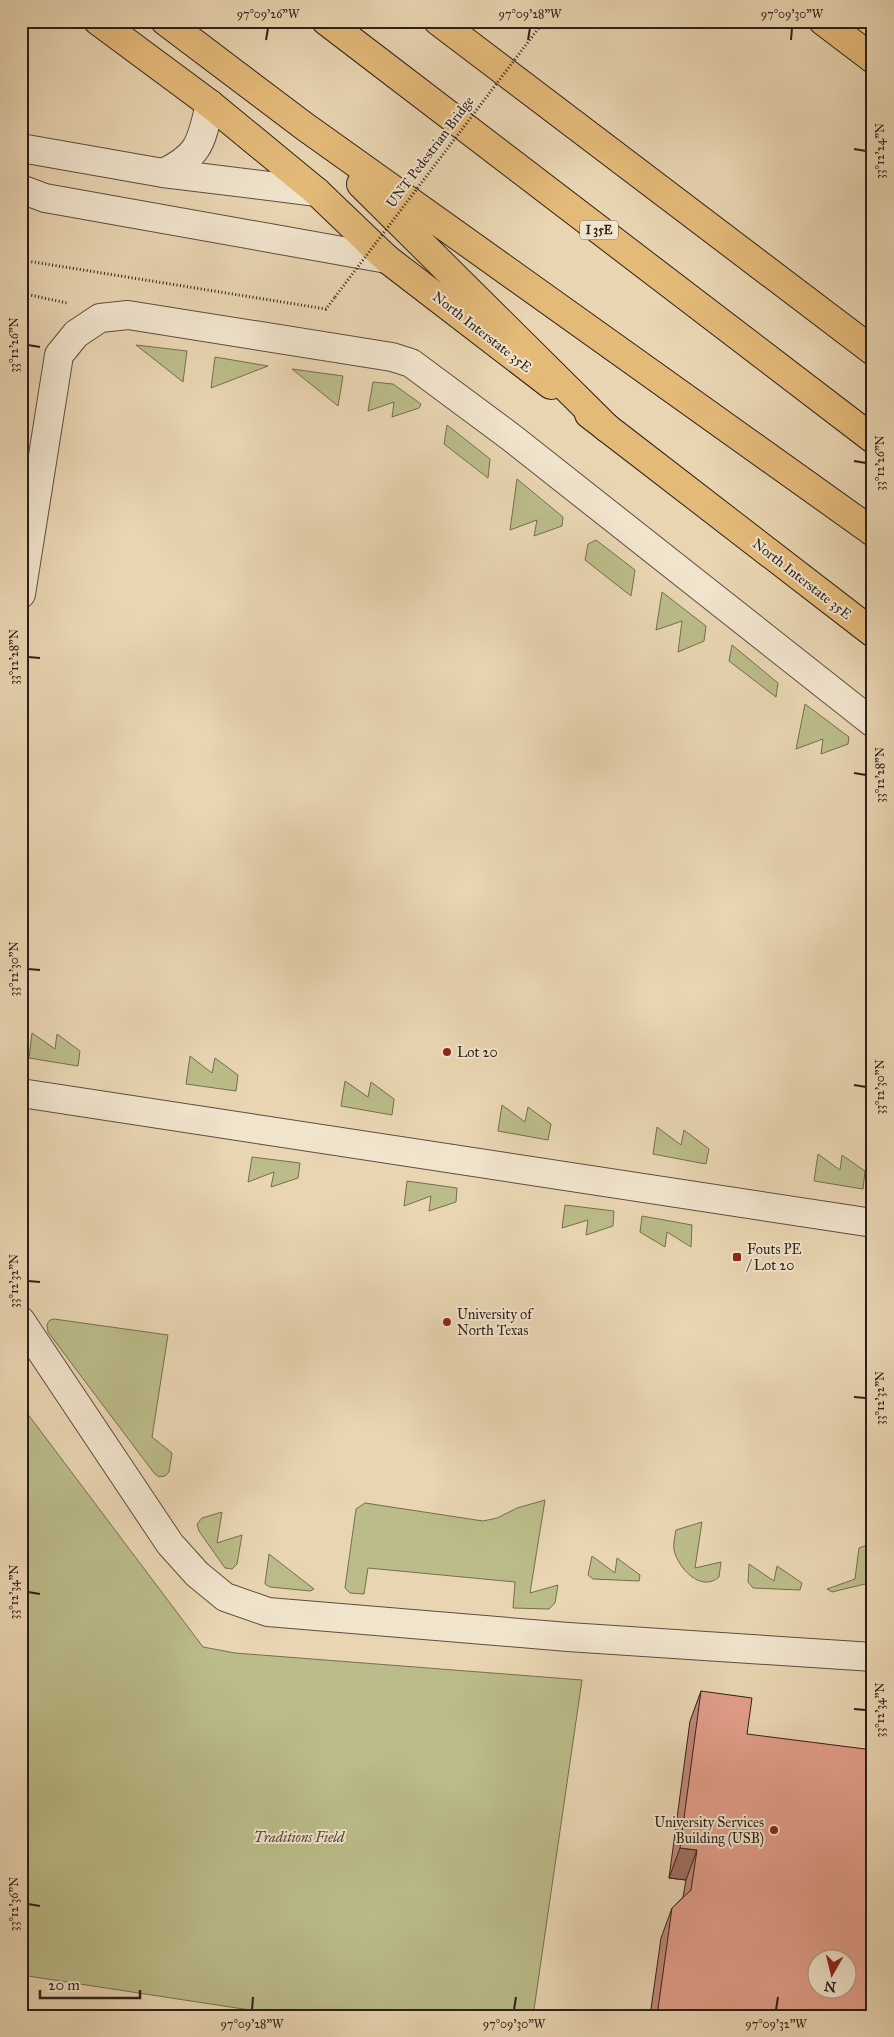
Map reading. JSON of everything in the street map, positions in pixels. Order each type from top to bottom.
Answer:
[{"type":"main road","name":"North Interstate 35E","points":[[98,21],[210,104],[317,192],[387,259],[873,633]]},
{"type":"main road","points":[[165,21],[304,126],[873,532]]},
{"type":"main road","name":"I 35E","points":[[326,21],[873,439]]},
{"type":"main road","points":[[438,21],[873,351]]},
{"type":"main road","points":[[823,21],[873,59]]},
{"type":"main road","points":[[304,126],[607,428]]},
{"type":"lane","points":[[164,173],[180,165],[200,145],[210,104]]},
{"type":"lane","points":[[21,148],[164,173],[317,192]]},
{"type":"lane","points":[[21,189],[45,198],[387,259]]},
{"type":"lane","points":[[21,594],[60,355],[76,334],[100,318],[128,315],[392,357],[411,363],[512,438],[873,723]]},
{"type":"lane","points":[[21,1093],[873,1222]]},
{"type":"lane","points":[[21,1321],[170,1544],[197,1574],[225,1598],[268,1612],[568,1637],[873,1657]]},
{"type":"path","name":"UNT Pedestrian Bridge","points":[[21,260],[326,309],[544,21]]},
{"type":"path","points":[[21,293],[76,304]]},
{"type":"green space","points":[[136,345],[187,351],[183,382]]},
{"type":"green space","points":[[215,357],[268,366],[211,388]]},
{"type":"green space","points":[[292,369],[343,376],[338,406]]},
{"type":"green space","points":[[373,382],[393,384],[421,404],[419,408],[392,417],[394,402],[368,411]]},
{"type":"green space","points":[[447,425],[490,459],[488,478],[444,444]]},
{"type":"green space","points":[[517,479],[563,517],[562,526],[534,536],[537,520],[510,530]]},
{"type":"green space","points":[[596,540],[635,570],[631,596],[585,560],[588,544]]},
{"type":"green space","points":[[662,592],[706,626],[704,641],[678,652],[682,621],[656,630]]},
{"type":"green space","points":[[732,645],[778,683],[776,697],[729,661]]},
{"type":"green space","points":[[805,704],[849,737],[848,744],[821,754],[823,739],[796,749]]},
{"type":"green space","points":[[32,1033],[55,1049],[57,1034],[80,1051],[78,1066],[29,1058]]},
{"type":"green space","points":[[190,1056],[212,1073],[215,1058],[238,1075],[236,1091],[186,1084]]},
{"type":"green space","points":[[345,1081],[368,1097],[371,1082],[394,1099],[392,1115],[341,1106]]},
{"type":"green space","points":[[502,1105],[525,1122],[528,1107],[551,1124],[548,1140],[498,1131]]},
{"type":"green space","points":[[657,1127],[681,1145],[684,1130],[709,1149],[706,1164],[653,1154]]},
{"type":"green space","points":[[818,1154],[840,1170],[842,1155],[865,1171],[863,1189],[814,1181]]},
{"type":"green space","points":[[252,1157],[300,1163],[298,1178],[271,1187],[274,1172],[248,1182]]},
{"type":"green space","points":[[407,1181],[457,1188],[456,1202],[429,1211],[431,1196],[404,1206]]},
{"type":"green space","points":[[565,1205],[614,1211],[613,1226],[586,1235],[588,1220],[562,1228]]},
{"type":"green space","points":[[642,1216],[692,1225],[691,1247],[667,1232],[665,1247],[640,1232]]},
{"type":"green space","points":[[50,1320],[168,1335],[152,1437],[172,1453],[169,1472],[165,1476],[159,1477],[154,1473],[48,1332],[47,1324]]},
{"type":"green space","name":"Traditions Field","points":[[21,1405],[203,1647],[235,1653],[582,1680],[533,2016],[289,2016],[21,1975]]},
{"type":"green space","points":[[545,1500],[530,1593],[558,1585],[555,1603],[549,1609],[513,1608],[515,1582],[368,1568],[364,1594],[350,1593],[345,1588],[356,1509],[365,1503],[483,1521],[497,1518],[517,1508]]},
{"type":"green space","points":[[222,1512],[217,1543],[242,1535],[237,1564],[232,1569],[225,1568],[199,1531],[197,1524],[202,1518]]},
{"type":"green space","points":[[702,1522],[695,1568],[721,1562],[719,1577],[705,1582],[698,1580],[685,1571],[674,1550],[676,1530]]},
{"type":"green space","points":[[873,1543],[873,1577],[865,1584],[832,1592],[827,1589],[855,1579],[859,1548]]},
{"type":"green space","points":[[269,1554],[314,1589],[310,1591],[270,1587],[265,1584]]},
{"type":"green space","points":[[592,1556],[615,1573],[617,1558],[640,1575],[639,1581],[593,1579],[588,1575]]},
{"type":"green space","points":[[749,1564],[774,1581],[777,1566],[802,1583],[800,1590],[753,1588],[748,1582]]},
{"type":"building","name":"University Services Building (USB)","points":[[701,1691],[752,1698],[747,1734],[873,1750],[873,2016],[657,2016],[672,1908],[691,1890],[697,1850],[680,1848]]},
{"type":"place","name":"Lot 20","points":[[447,1052]]},
{"type":"place","name":"Fouts PE / Lot 20","points":[[737,1257]]},
{"type":"place","name":"University of North Texas","points":[[447,1322]]},
{"type":"place","name":"University Services Building (USB)","points":[[774,1830]]}]
